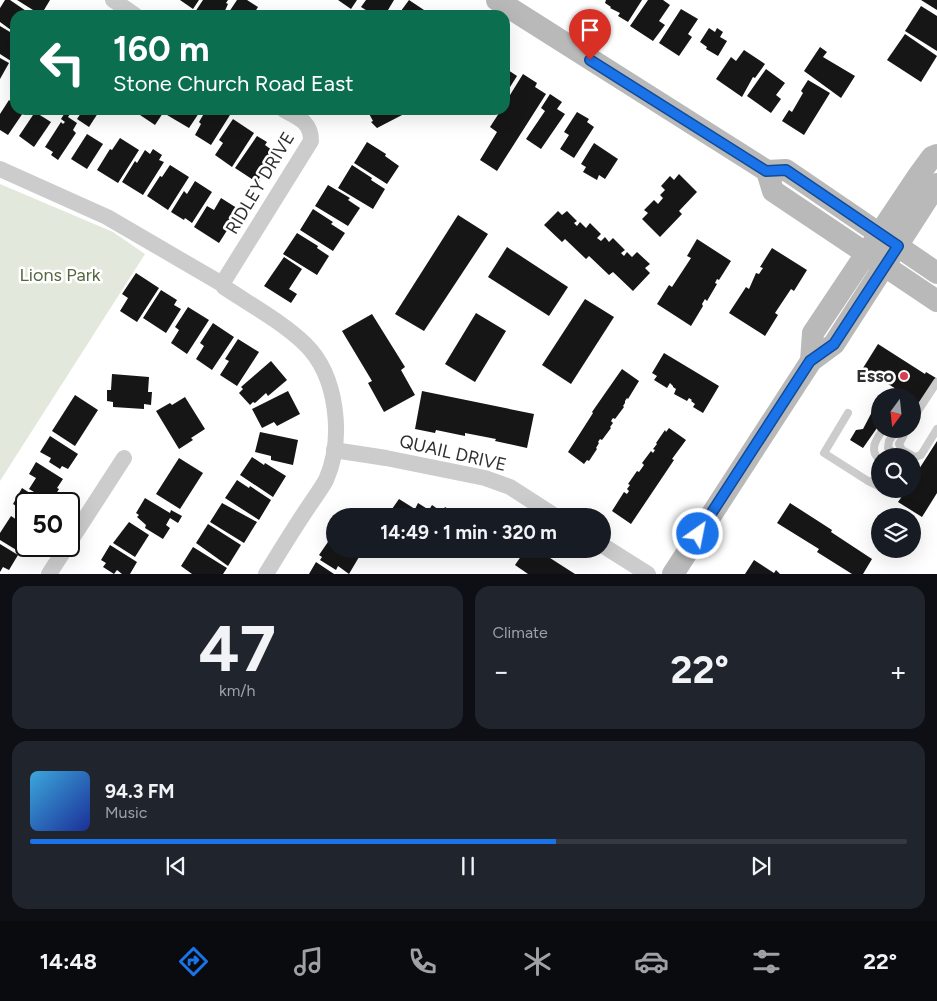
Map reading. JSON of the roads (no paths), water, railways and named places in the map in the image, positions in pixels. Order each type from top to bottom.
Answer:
[{"type":"main road","points":[[497,0],[766,171],[786,170],[937,273]]},
{"type":"main road","points":[[810,361],[813,333],[865,253],[932,157],[937,155]]},
{"type":"main road","points":[[766,171],[773,190],[937,301]]},
{"type":"main road","points":[[673,574],[810,361],[834,344],[937,184]]},
{"type":"street","points":[[113,0],[128,10]]},
{"type":"street","name":"RIDLEY DRIVE","points":[[222,284],[311,141],[311,132],[307,125],[293,115]]},
{"type":"street","points":[[0,169],[107,217],[222,284],[304,342],[316,358],[332,390],[336,419],[334,450],[326,480],[266,574]]},
{"type":"street","name":"QUAIL DRIVE","points":[[334,450],[485,478],[510,487],[543,508]]},
{"type":"street","points":[[80,526],[124,458]]},
{"type":"street","points":[[611,551],[648,574]]},
{"type":"street","points":[[49,574],[60,557]]},
{"type":"lane","points":[[921,406],[937,382]]},
{"type":"lane","points":[[848,413],[824,453],[871,482]]},
{"type":"lane","points":[[921,455],[937,429]]},
{"type":"place","name":"Esso","points":[[904,376]]},
{"type":"park label","name":"Lions Park","points":[[60,275]]}]
